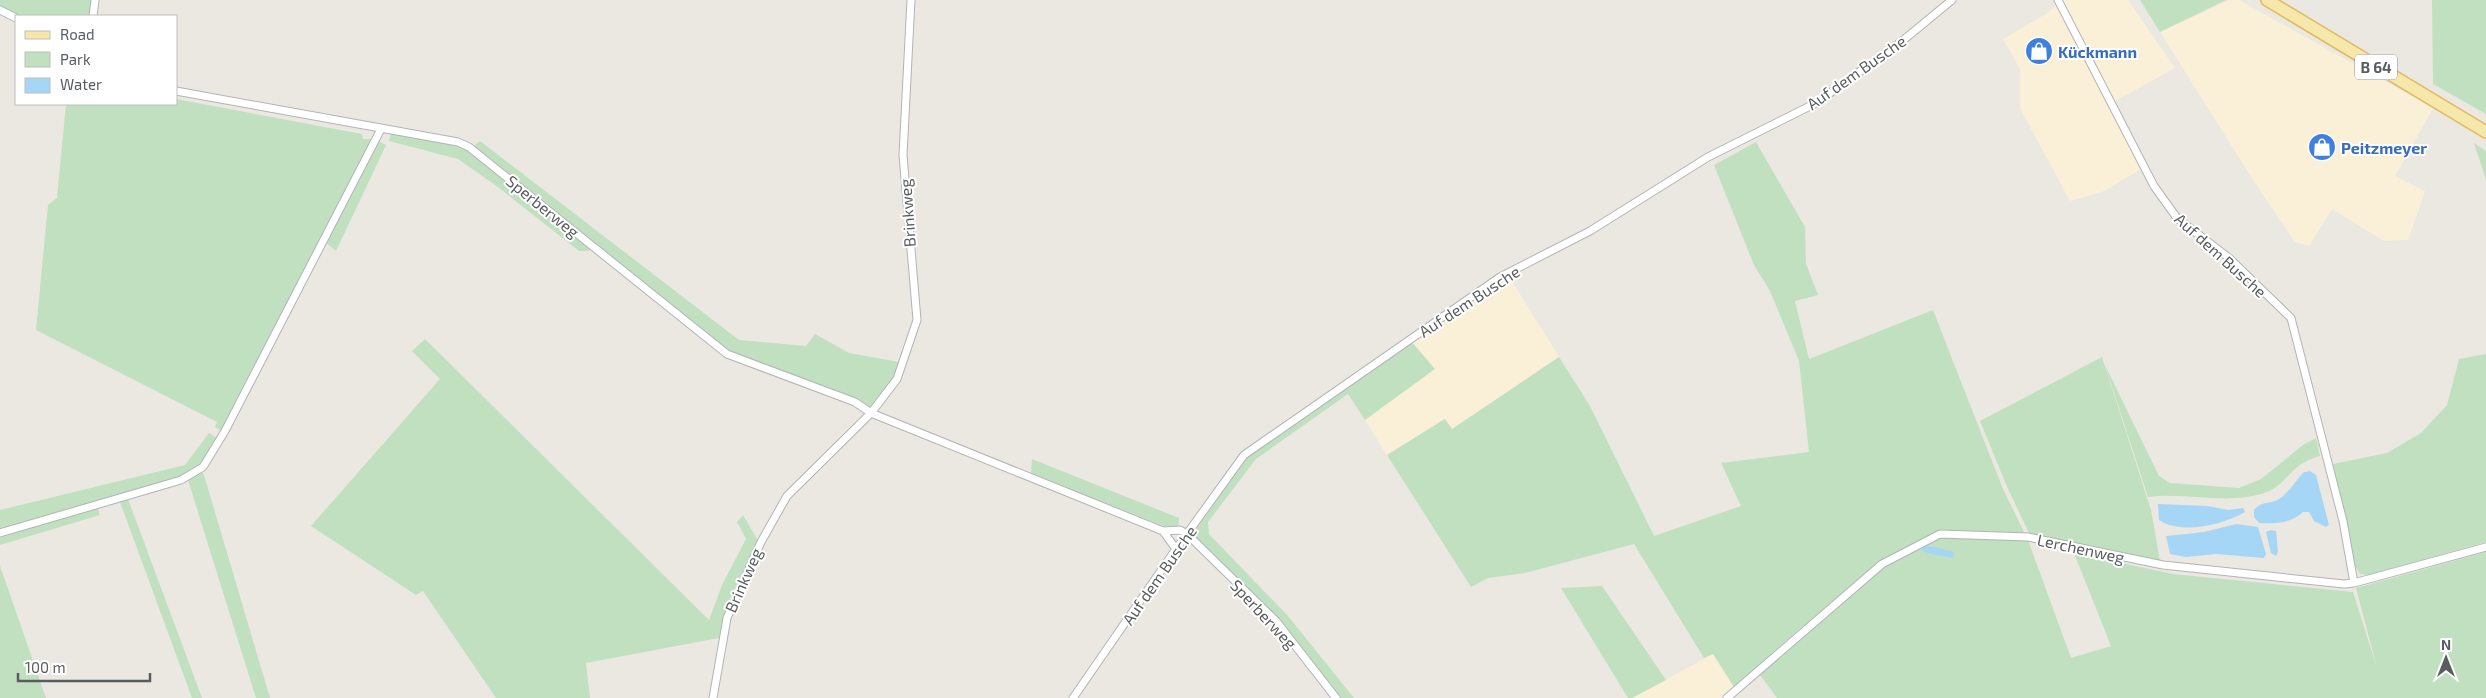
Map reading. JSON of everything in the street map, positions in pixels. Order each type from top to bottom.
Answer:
[{"type":"main road","name":"B 64","points":[[2267,0],[2486,132]]},
{"type":"street","points":[[93,15],[95,0]]},
{"type":"street","name":"Brinkweg","points":[[713,698],[726,618],[760,542],[787,496],[871,414],[897,379],[917,320],[903,155],[911,0]]},
{"type":"street","name":"Auf dem Busche","points":[[1074,698],[1176,549],[1244,455],[1349,380],[1500,277],[1590,231],[1708,157],[1816,103],[1900,42],[1952,0]]},
{"type":"street","name":"Auf dem Busche","points":[[2058,0],[2154,186],[2177,218],[2229,258],[2291,318],[2343,521],[2354,583]]},
{"type":"street","points":[[0,10],[15,18]]},
{"type":"street","name":"Sperberweg","points":[[178,91],[458,142],[469,147],[727,354],[855,402],[871,414]]},
{"type":"street","points":[[0,533],[181,480],[203,467],[225,432],[381,129]]},
{"type":"street","points":[[871,414],[1163,531],[1180,530],[1187,534]]},
{"type":"street","points":[[1163,531],[1176,549]]},
{"type":"street","name":"Sperberweg","points":[[1187,534],[1276,621],[1336,698]]},
{"type":"street","name":"Lerchenweg","points":[[1727,698],[1882,564],[1940,534],[2028,537],[2163,565],[2354,583],[2486,546]]},
{"type":"shaded area","points":[[2061,0],[2128,0],[2175,68],[2108,105],[2143,168],[2102,192],[2070,201],[2020,108],[2020,69],[2003,39],[2049,12]]},
{"type":"shaded area","name":"Peitzmeyer","points":[[2230,0],[2239,0],[2433,108],[2395,176],[2425,191],[2408,240],[2384,241],[2332,209],[2309,246],[2295,242],[2255,183],[2160,32]]},
{"type":"shaded area","points":[[1510,278],[1559,357],[1452,429],[1444,419],[1387,455],[1365,420],[1434,369],[1411,341]]},
{"type":"shaded area","points":[[1713,654],[1734,687],[1721,698],[1632,698]]},
{"type":"green space","points":[[0,0],[92,0],[90,10],[93,11],[92,15],[17,15],[0,6]]},
{"type":"green space","points":[[2140,0],[2226,0],[2160,32]]},
{"type":"green space","points":[[2432,0],[2486,0],[2486,114],[2433,84]]},
{"type":"green space","points":[[178,99],[362,134],[363,139],[372,139],[221,431],[215,427],[217,422],[36,330],[48,205],[57,198],[66,105],[178,105]]},
{"type":"green space","points":[[391,133],[456,144],[466,148],[592,248],[588,251],[579,251],[498,187],[458,159],[389,141]]},
{"type":"green space","points":[[377,141],[386,145],[336,251],[325,242]]},
{"type":"green space","points":[[480,141],[739,340],[806,346],[815,334],[849,353],[899,362],[894,378],[871,407],[857,399],[727,351],[474,146]]},
{"type":"green space","points":[[1756,142],[1805,227],[1806,264],[1818,295],[1795,301],[1809,359],[1933,310],[2003,489],[2028,540],[2071,658],[2111,646],[2074,553],[2173,574],[2353,592],[2377,668],[2356,588],[2486,552],[2486,698],[1777,698],[1760,675],[1811,628],[1804,625],[1734,687],[1713,654],[1704,658],[1634,544],[1525,573],[1488,578],[1471,587],[1387,455],[1445,419],[1452,429],[1559,357],[1590,406],[1654,536],[1741,506],[1721,463],[1809,452],[1799,361],[1770,291],[1754,265],[1714,165]]},
{"type":"green space","points":[[2474,143],[2486,151],[2486,180]]},
{"type":"green space","points":[[425,339],[709,620],[722,585],[746,539],[737,522],[743,515],[758,541],[728,602],[719,638],[586,663],[590,698],[496,698],[423,591],[416,595],[311,526],[440,379],[412,351]]},
{"type":"green space","points":[[1411,341],[1435,369],[1365,420],[1348,394],[1256,459],[1208,522],[1209,534],[1288,616],[1354,698],[1340,698],[1279,620],[1192,535],[1248,456]]},
{"type":"green space","points":[[2486,354],[2486,542],[2368,575],[2360,574],[2355,566],[2333,464],[2387,453],[2421,433],[2447,405],[2459,359]]},
{"type":"green space","points":[[2102,357],[2151,510],[2160,561],[2029,533],[2008,489],[1980,421]]},
{"type":"green space","points":[[2105,365],[2159,476],[2170,483],[2239,488],[2261,479],[2303,445],[2316,438],[2320,456],[2310,459],[2295,469],[2274,489],[2253,496],[2238,498],[2148,497]]},
{"type":"green space","points":[[209,433],[218,439],[201,465],[181,477],[0,529],[0,510],[185,465]]},
{"type":"green space","points":[[1032,459],[1179,518],[1178,527],[1164,526],[1031,474]]},
{"type":"green space","points":[[201,471],[204,475],[270,698],[256,698],[188,480]]},
{"type":"green space","points":[[128,499],[202,698],[192,698],[120,502]]},
{"type":"green space","points":[[97,506],[100,515],[0,545],[0,538]]},
{"type":"green space","points":[[0,566],[46,698],[0,698]]},
{"type":"green space","points":[[1602,586],[1666,680],[1632,698],[1628,698],[1561,588]]},
{"type":"water","points":[[2310,471],[2316,475],[2329,525],[2326,527],[2314,521],[2309,512],[2303,512],[2299,516],[2282,522],[2259,523],[2254,517],[2254,510],[2260,505],[2279,499],[2304,472]]},
{"type":"water","points":[[2158,504],[2208,506],[2228,510],[2243,508],[2245,512],[2214,524],[2179,527],[2159,520]]},
{"type":"water","points":[[2236,524],[2258,527],[2266,554],[2264,558],[2216,554],[2186,557],[2170,554],[2166,536],[2204,532]]},
{"type":"water","points":[[2276,531],[2278,552],[2276,556],[2271,553],[2266,532]]},
{"type":"water","points":[[1930,546],[1954,552],[1953,558],[1931,554],[1919,548]]},
{"type":"place","name":"Kückmann","points":[[2039,51]]},
{"type":"place","name":"Peitzmeyer","points":[[2322,147]]}]
